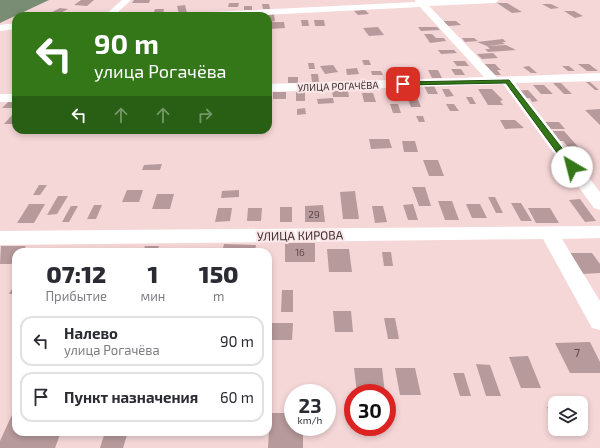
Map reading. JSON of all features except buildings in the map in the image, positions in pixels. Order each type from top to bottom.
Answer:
[{"type":"street","points":[[114,12],[127,0]]},
{"type":"street","points":[[257,12],[421,2],[495,0]]},
{"type":"street","points":[[421,2],[500,81],[600,204]]},
{"type":"street","points":[[0,28],[12,26]]},
{"type":"street","name":"УЛИЦА РОГАЧЁВА","points":[[272,88],[600,77]]},
{"type":"street","points":[[0,98],[12,98]]},
{"type":"street","name":"УЛИЦА КИРОВА","points":[[0,238],[600,232]]},
{"type":"street","points":[[549,233],[600,321]]},
{"type":"shaded area","points":[[0,0],[49,0],[23,12],[12,12],[12,17],[0,23]]},
{"type":"route","points":[[403,84],[493,80],[507,81],[572,167]]}]
